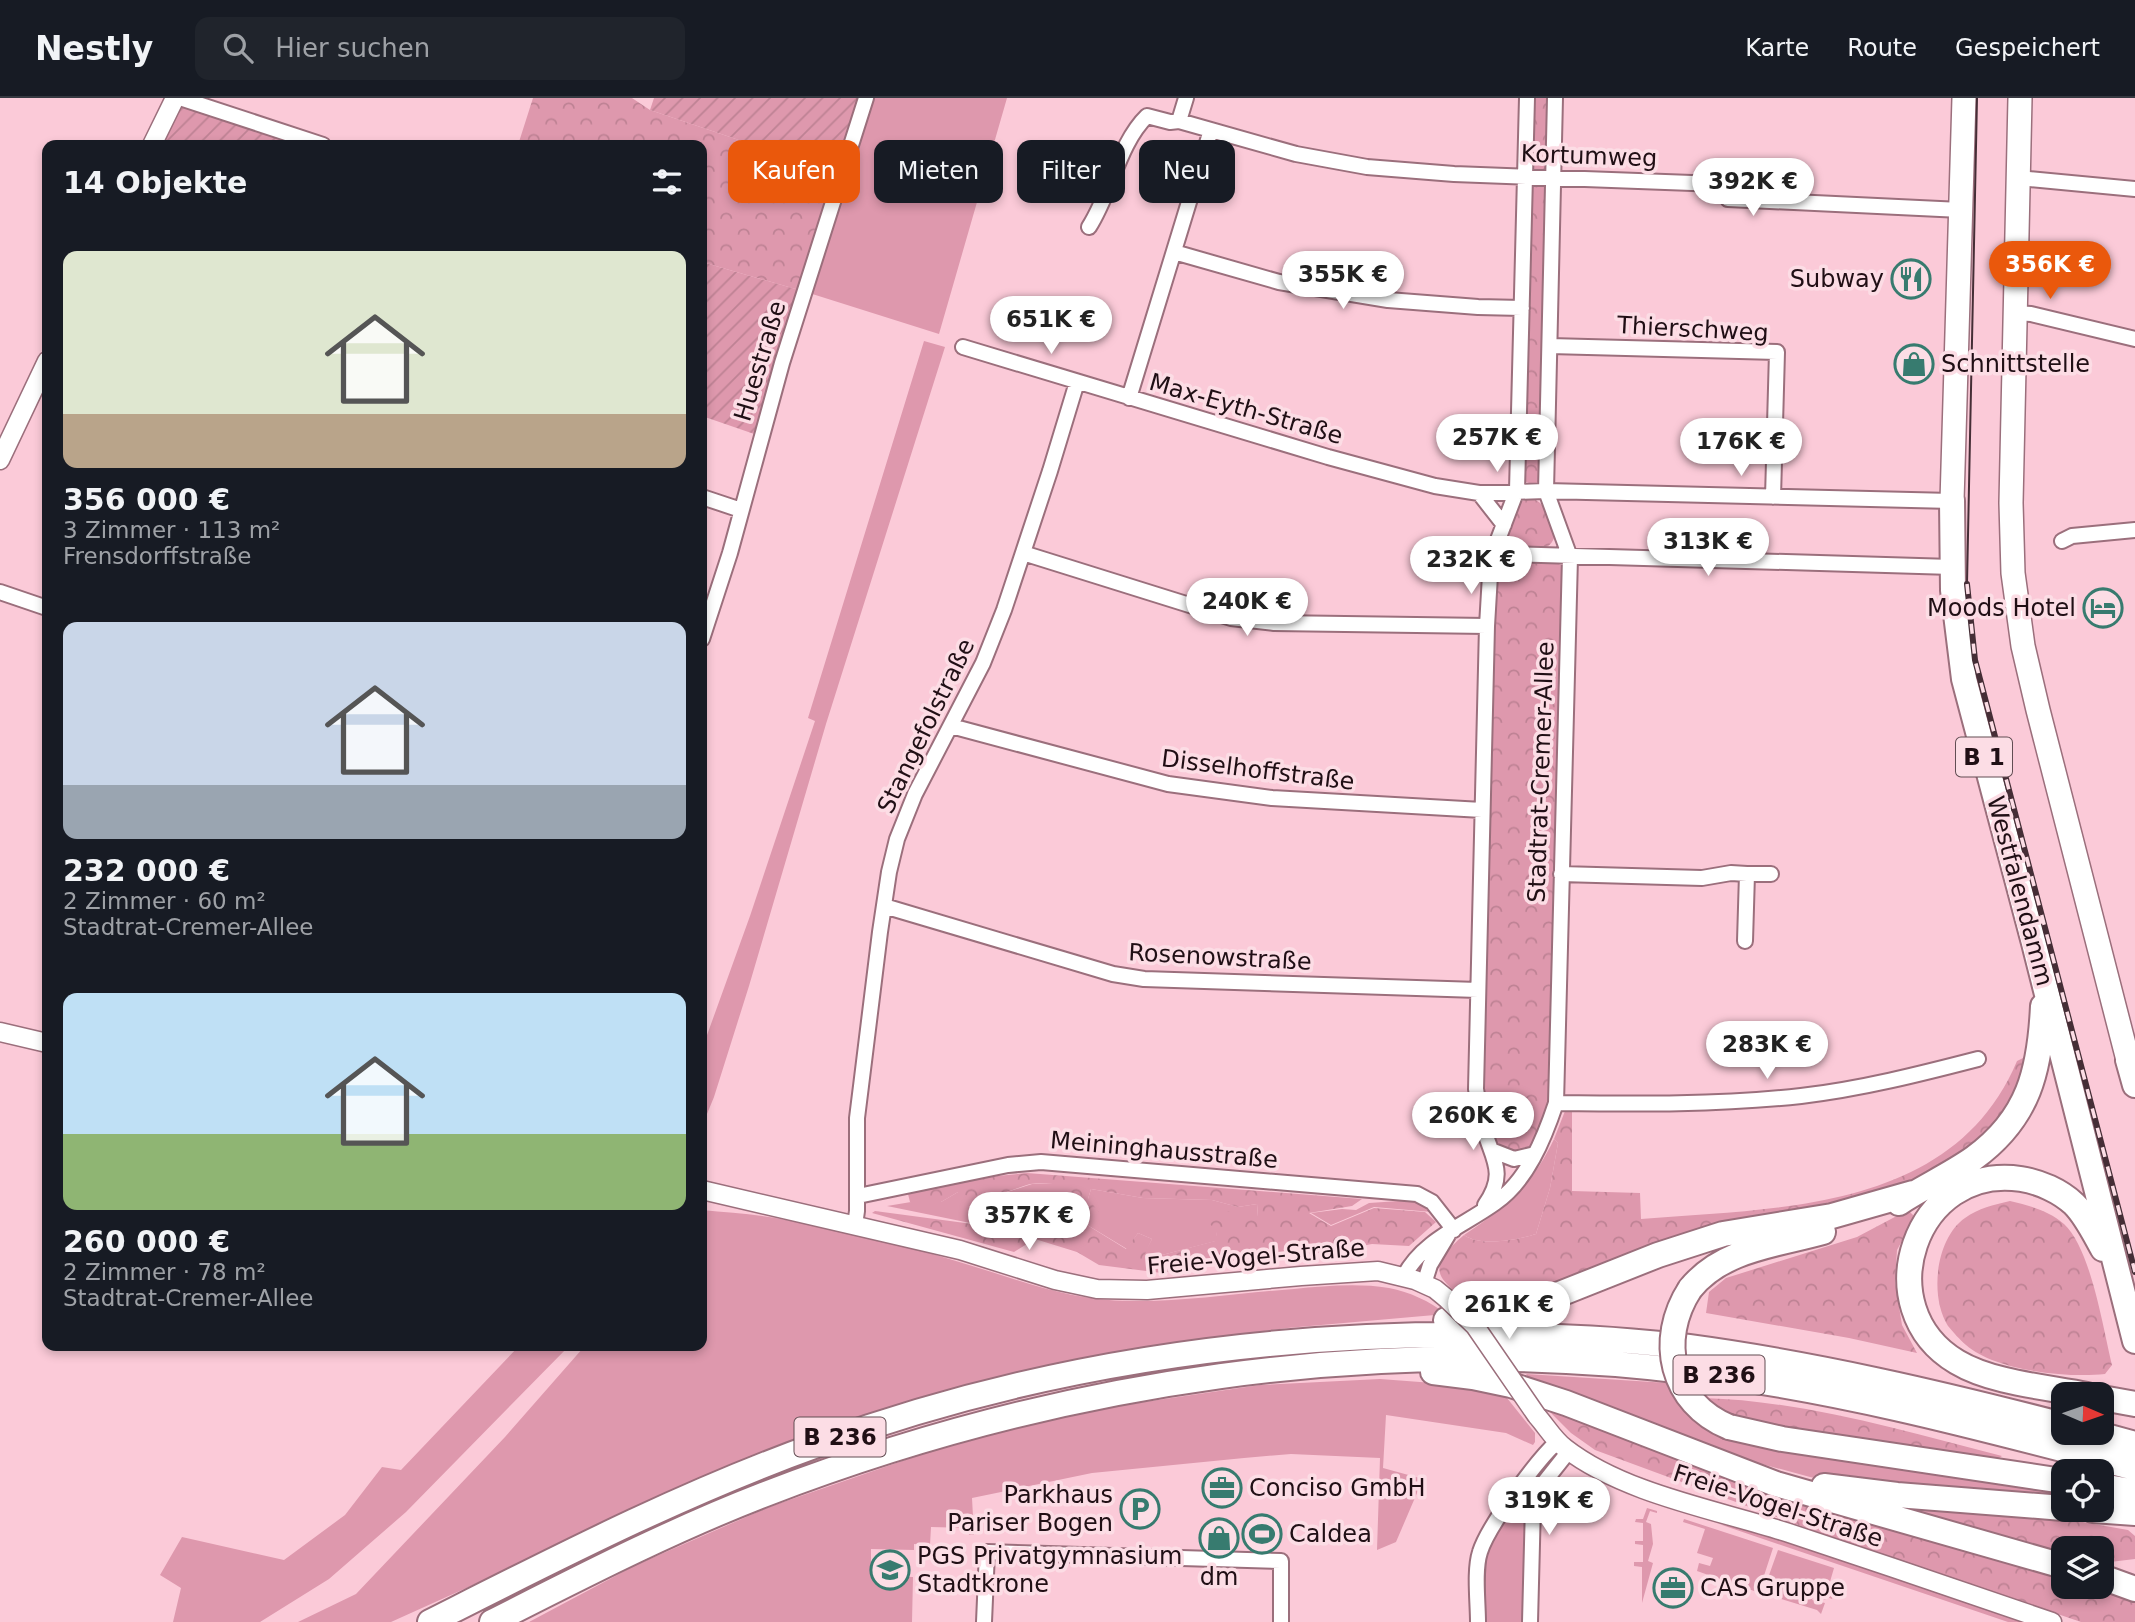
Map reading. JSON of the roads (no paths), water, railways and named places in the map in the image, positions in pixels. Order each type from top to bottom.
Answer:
[{"type":"highway","name":"Westfalendamm","points":[[1952,500],[1954,600],[1965,679],[2135,1341]]},
{"type":"highway","points":[[2044,981],[2039,1059],[2018,1110],[1997,1138],[1975,1157],[1893,1207],[1865,1219],[1721,1261],[1700,1276],[1689,1289],[1677,1312],[1671,1342],[1675,1367],[1683,1387],[1700,1408],[1729,1427],[1782,1440],[2051,1478]]},
{"type":"highway","name":"B 1","points":[[2128,1060],[2135,1085]]},
{"type":"highway","points":[[2051,1387],[1982,1373],[1956,1362],[1927,1335],[1916,1316],[1909,1272],[1914,1244],[1923,1224],[1936,1208],[1955,1192],[1972,1183],[1992,1178],[2028,1180],[2057,1192],[2073,1204],[2088,1222],[2119,1280]]},
{"type":"highway","points":[[1280,1342],[1313,1329],[1445,1320],[1510,1309],[1542,1301],[1658,1255],[1723,1234],[1832,1216],[1913,1193]]},
{"type":"highway","name":"B 236","points":[[430,1622],[669,1504],[872,1426],[937,1406],[1049,1378],[1174,1354],[1280,1342],[1434,1334],[1576,1338],[1684,1347],[1766,1359],[1954,1397],[2051,1422]]},
{"type":"highway","name":"B 236","points":[[492,1622],[627,1555],[712,1517],[768,1493],[878,1453],[1051,1405],[1149,1387],[1296,1368],[1453,1358],[1574,1361],[1694,1372],[1850,1397],[2135,1468]]},
{"type":"highway","points":[[1296,1368],[1346,1372],[1422,1371],[1485,1379],[1553,1399],[1776,1485],[2051,1563]]},
{"type":"highway","points":[[2114,1400],[2135,1404]]},
{"type":"highway","points":[[2114,1427],[2135,1431]]},
{"type":"highway","points":[[2114,1438],[2135,1444]]},
{"type":"highway","points":[[1735,1467],[1861,1491],[2051,1507]]},
{"type":"highway","points":[[2114,1488],[2135,1492]]},
{"type":"highway","points":[[2114,1512],[2135,1513]]},
{"type":"highway","points":[[2114,1581],[2135,1589]]},
{"type":"main road","name":"Westfalendamm","points":[[1952,500],[1964,98]]},
{"type":"main road","name":"B 1","points":[[2020,98],[2011,541],[2019,622],[2038,710],[2128,1060]]},
{"type":"street","points":[[154,140],[175,98]]},
{"type":"street","points":[[180,98],[308,140]]},
{"type":"street","name":"Huestraße","points":[[707,622],[782,363],[866,98]]},
{"type":"street","points":[[1179,121],[1186,98]]},
{"type":"street","name":"Stadtrat-Cremer-Allee","points":[[1480,1212],[1494,1192],[1498,1180],[1476,1089],[1487,626],[1491,558],[1517,491],[1527,98]]},
{"type":"street","name":"Stadtrat-Cremer-Allee","points":[[1404,1276],[1409,1266],[1435,1240],[1503,1197],[1520,1180],[1547,1131],[1556,1103],[1570,557],[1546,491],[1555,98]]},
{"type":"street","name":"Kortumweg","points":[[1089,227],[1102,207],[1133,130],[1147,116],[1170,122],[1179,121],[1296,153],[1367,167],[1454,174],[1719,184],[1728,199],[1961,210]]},
{"type":"street","points":[[1129,398],[1211,130]]},
{"type":"street","points":[[2018,178],[2135,189]]},
{"type":"street","points":[[1174,252],[1279,282],[1388,300],[1522,308]]},
{"type":"street","points":[[2014,313],[2031,314],[2135,340]]},
{"type":"street","name":"Thierschweg","points":[[1550,346],[1777,352],[1773,497]]},
{"type":"street","name":"Max-Eyth-Straße","points":[[963,347],[1435,486],[1479,493],[1546,491],[1952,500]]},
{"type":"street","points":[[0,460],[42,372]]},
{"type":"street","name":"Stangefolstraße","points":[[855,1225],[858,1196],[857,1118],[884,906],[897,839],[915,794],[983,663],[1004,610],[1077,382]]},
{"type":"street","points":[[1479,493],[1504,525]]},
{"type":"street","points":[[707,499],[741,510]]},
{"type":"street","points":[[2062,541],[2072,536],[2135,530]]},
{"type":"street","points":[[1497,543],[1511,554],[1952,567]]},
{"type":"street","points":[[1023,553],[1241,619],[1274,623],[1487,626]]},
{"type":"street","points":[[0,592],[42,606]]},
{"type":"street","name":"Disselhoffstraße","points":[[951,726],[1123,774],[1192,788],[1272,798],[1482,810]]},
{"type":"street","points":[[1561,874],[1702,878],[1731,873],[1771,874]]},
{"type":"street","points":[[1745,941],[1747,874]]},
{"type":"street","name":"Rosenowstraße","points":[[884,906],[1113,974],[1144,979],[1478,990]]},
{"type":"street","points":[[0,1032],[42,1042]]},
{"type":"street","points":[[1556,1103],[1697,1104],[1802,1096],[1893,1080],[1978,1059]]},
{"type":"street","points":[[1491,1150],[1514,1159],[1535,1154]]},
{"type":"street","name":"Meininghausstraße","points":[[858,1196],[998,1167],[1041,1163],[1417,1194],[1432,1202],[1451,1232]]},
{"type":"street","name":"Freie-Vogel-Straße","points":[[710,1192],[960,1250],[1055,1280],[1097,1289],[1147,1290],[1364,1271],[1404,1276],[1424,1284],[1446,1298],[1475,1326],[1537,1416],[1563,1446],[1608,1474],[2052,1622]]},
{"type":"street","name":"Stadtrat-Cremer-Allee","points":[[1424,1284],[1430,1265],[1451,1232]]},
{"type":"street","points":[[1478,1622],[1479,1554],[1487,1535],[1540,1459],[1563,1446]]},
{"type":"street","points":[[1530,1622],[1533,1505],[1563,1446]]},
{"type":"street","points":[[984,1622],[987,1552],[1281,1561],[1280,1622]]},
{"type":"tram line","points":[[1967,584],[1977,98]]},
{"type":"railway","points":[[1967,584],[1975,660],[2135,1272]]},
{"type":"place","name":"Subway","points":[[1911,279]]},
{"type":"place","name":"Schnittstelle","points":[[1914,364]]},
{"type":"place","name":"Moods Hotel","points":[[2103,608]]},
{"type":"place","name":"Conciso GmbH","points":[[1222,1488]]},
{"type":"place","name":"Parkhaus Pariser Bogen","points":[[1140,1509]]},
{"type":"place","name":"Caldea","points":[[1262,1534]]},
{"type":"place","name":"dm","points":[[1219,1538]]},
{"type":"place","name":"PGS Privatgymnasium Stadtkrone","points":[[890,1570]]},
{"type":"place","name":"CAS Gruppe","points":[[1673,1588]]}]
